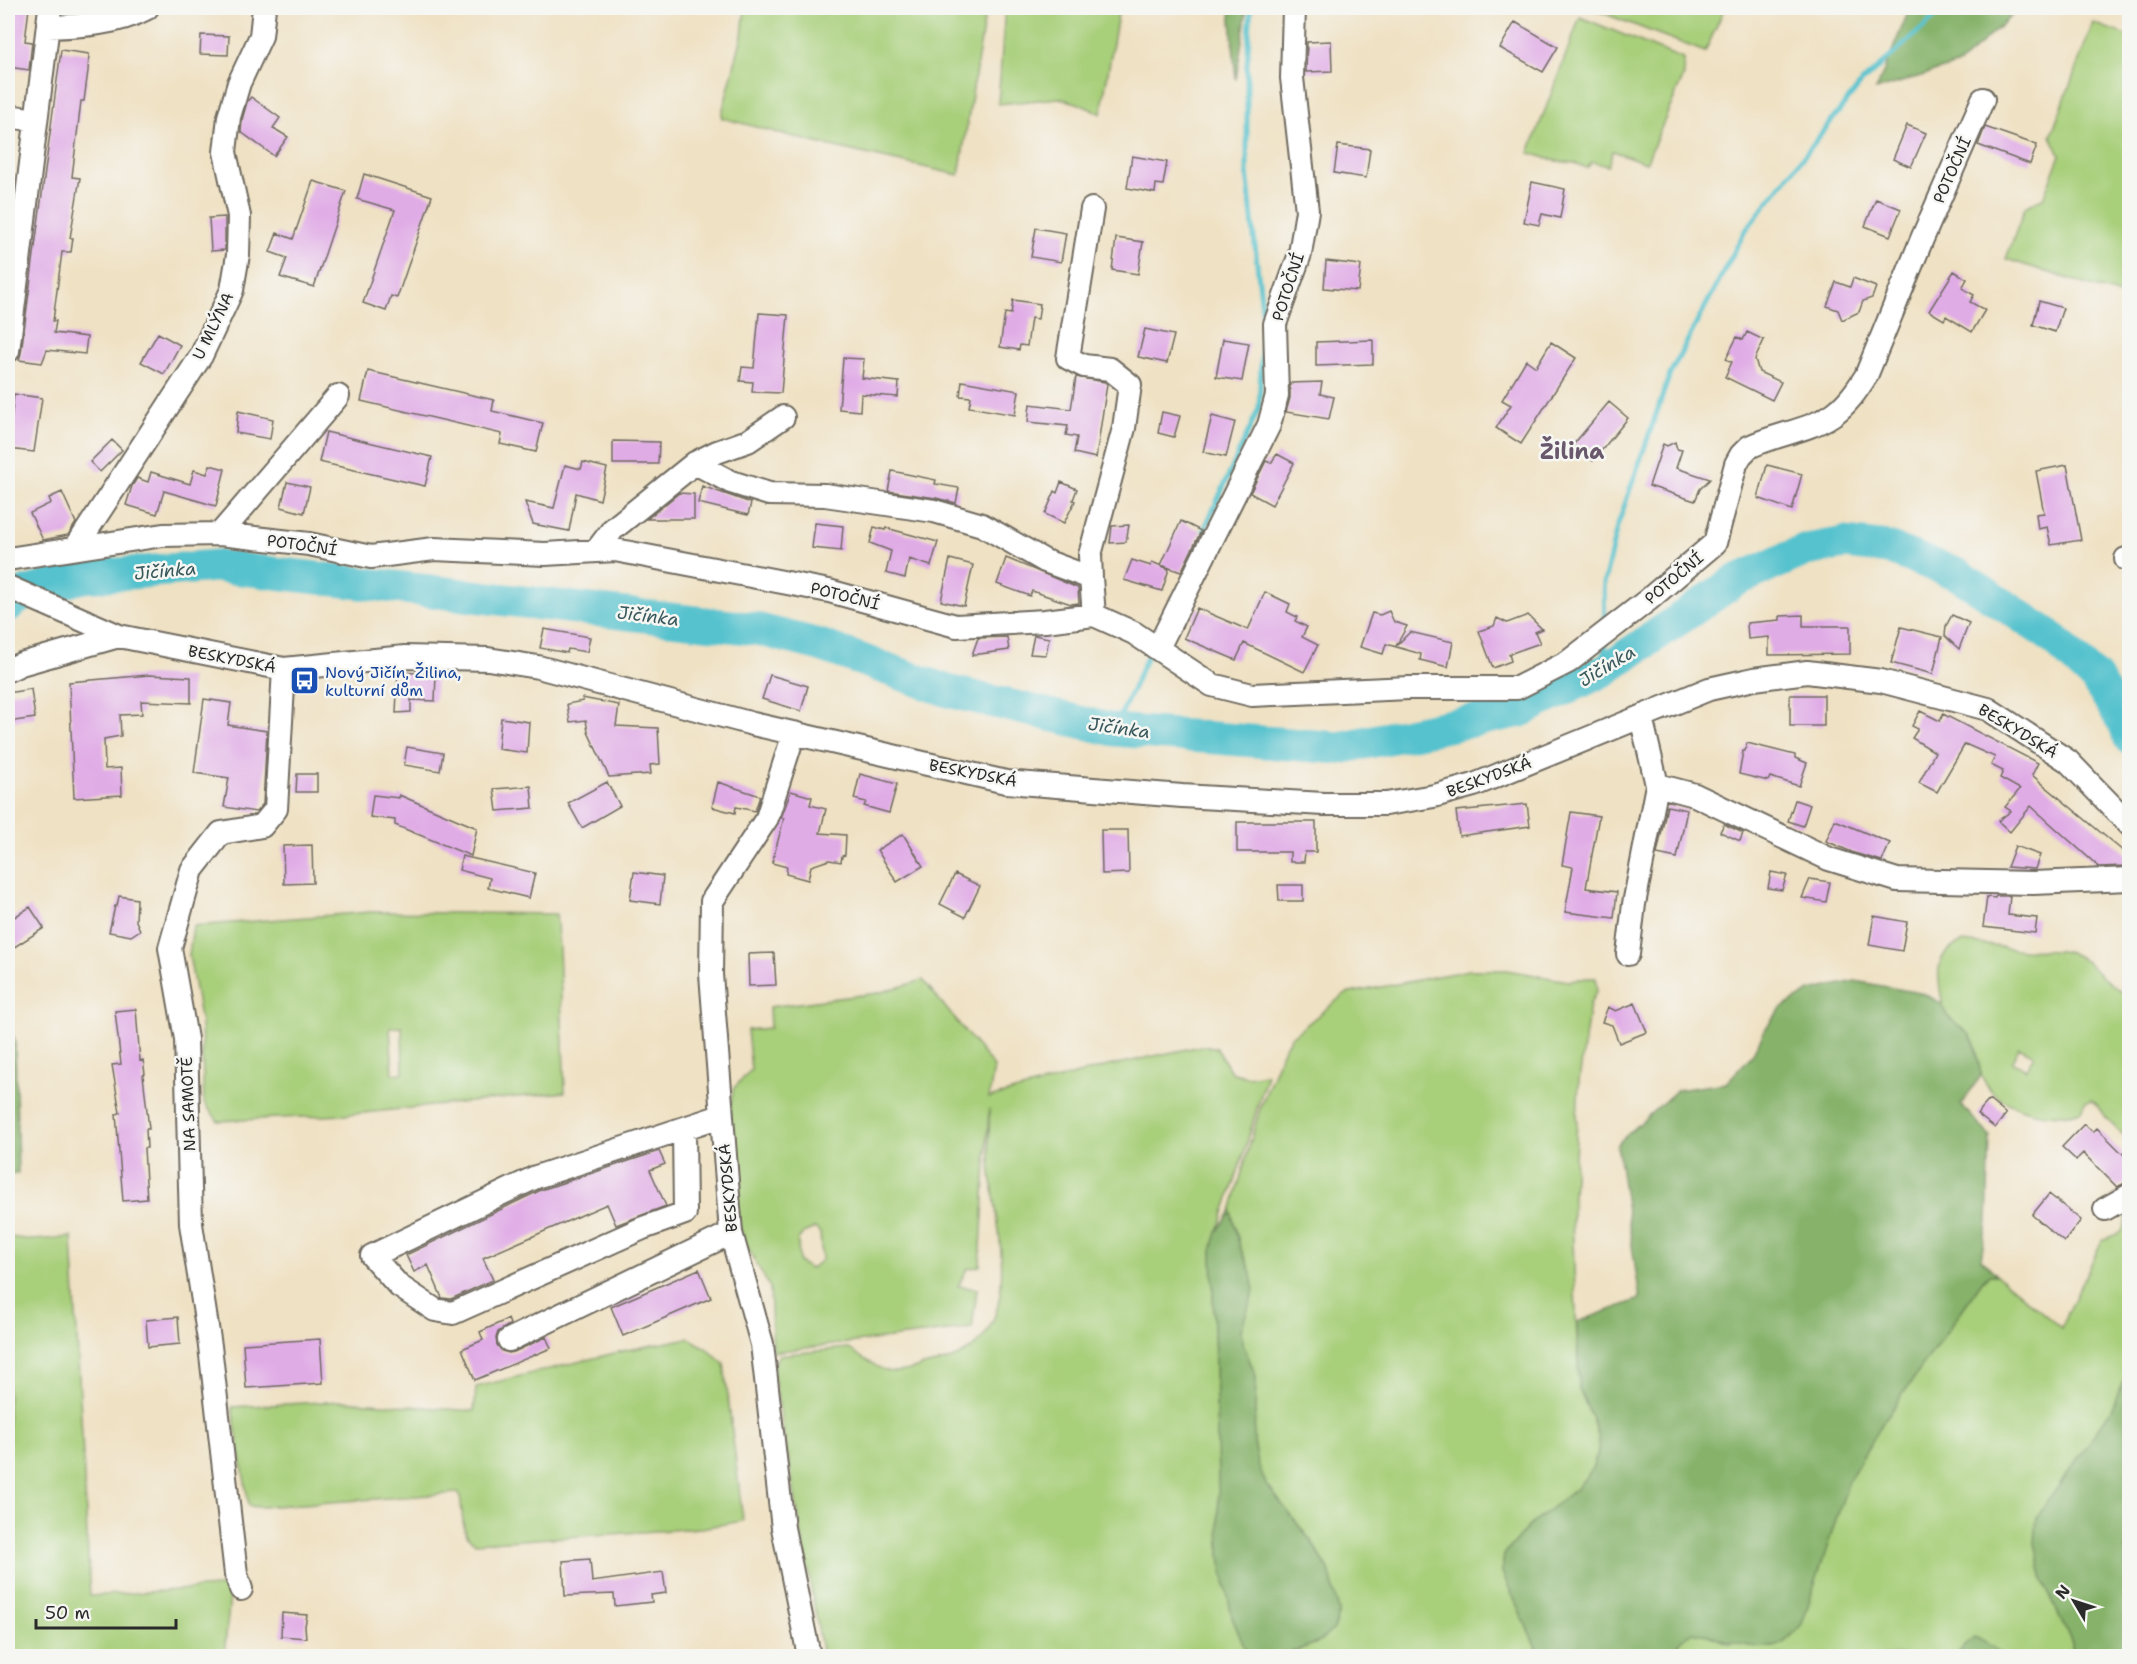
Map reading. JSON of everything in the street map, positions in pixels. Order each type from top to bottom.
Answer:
[{"type":"street","points":[[8,351],[12,289],[49,17],[83,26],[134,15],[147,8]]},
{"type":"street","name":"U MLÝNA","points":[[76,547],[201,356],[232,290],[238,255],[239,216],[225,152],[229,117],[239,83],[261,36],[264,8]]},
{"type":"street","name":"POTOČNÍ","points":[[1158,648],[1269,425],[1277,395],[1275,324],[1300,254],[1307,211],[1292,78],[1294,8]]},
{"type":"street","name":"POTOČNÍ","points":[[8,559],[163,535],[220,534],[309,544],[371,557],[434,549],[545,554],[615,550],[830,591],[956,626],[1046,621],[1094,615],[1134,633],[1212,685],[1252,695],[1409,688],[1517,688],[1568,662],[1648,600],[1715,543],[1736,464],[1741,454],[1749,447],[1817,423],[1833,414],[1853,395],[1866,376],[1983,99]]},
{"type":"street","points":[[8,116],[36,120]]},
{"type":"street","points":[[1092,209],[1068,358],[1084,366],[1110,369],[1130,385],[1124,428],[1090,555],[1094,615]]},
{"type":"street","points":[[220,534],[338,396]]},
{"type":"street","points":[[597,550],[613,530],[695,463],[748,441],[783,417]]},
{"type":"street","points":[[695,463],[730,482],[769,494],[825,495],[934,511],[982,525],[1046,561],[1091,578]]},
{"type":"street","name":"BESKYDSKÁ","points":[[8,587],[118,636],[284,669],[405,657],[488,659],[538,667],[794,733],[1006,782],[1324,804],[1386,804],[1434,796],[1474,785],[1709,689],[1754,678],[1807,672],[1881,681],[1988,709],[2068,761],[2130,825]]},
{"type":"street","points":[[8,670],[21,664],[118,636]]},
{"type":"street","name":"NA SAMOTĚ","points":[[241,1589],[236,1575],[210,1346],[191,1224],[186,1039],[170,948],[192,870],[221,833],[262,826],[276,809],[284,669]]},
{"type":"street","points":[[1628,954],[1634,904],[1657,785],[1641,717]]},
{"type":"street","name":"BESKYDSKÁ","points":[[794,733],[767,818],[712,901],[711,974],[730,1233],[762,1344],[783,1528],[809,1656]]},
{"type":"street","points":[[1657,785],[1695,795],[1829,859],[1897,880],[2032,883],[2130,879]]},
{"type":"street","points":[[684,1129],[685,1213],[643,1228],[453,1313],[435,1310],[399,1286],[372,1256],[536,1177],[721,1116]]},
{"type":"street","points":[[2105,1209],[2130,1195]]},
{"type":"street","points":[[509,1340],[730,1233]]},
{"type":"green space","points":[[745,8],[986,8],[959,175],[813,142],[722,118],[742,36]]},
{"type":"green space","points":[[1005,8],[1119,8],[1101,114],[1059,98],[998,104]]},
{"type":"green space","points":[[1230,8],[1247,8],[1236,80]]},
{"type":"green space","points":[[1592,8],[1722,8],[1722,14],[1705,52]]},
{"type":"green space","points":[[1910,8],[2020,8],[1959,64],[1876,90]]},
{"type":"green space","points":[[1580,17],[1683,59],[1684,75],[1646,163],[1613,151],[1608,166],[1592,162],[1587,168],[1575,163],[1556,161],[1529,153]]},
{"type":"green space","points":[[2093,23],[2129,36],[2129,298],[2006,259],[2025,207],[2043,198],[2060,155],[2051,136]]},
{"type":"green space","points":[[371,912],[556,914],[565,1092],[344,1115],[218,1121],[204,1103],[201,1023],[189,955],[193,926]],"holes":[[[402,1027],[403,1073],[393,1074],[390,1028]]]},
{"type":"green space","points":[[1963,942],[2023,950],[2071,953],[2085,960],[2129,998],[2129,1141],[2091,1100],[2085,1102],[2081,1111],[2071,1114],[2047,1114],[2012,1105],[1990,1090],[1981,1074],[1974,1042],[1951,1020],[1943,1006],[1939,986],[1940,963],[1947,951]],"holes":[[[2019,1047],[2034,1055],[2026,1069],[2012,1061]]]},
{"type":"green space","points":[[1469,970],[1507,970],[1568,981],[1596,978],[1597,990],[1590,1004],[1579,1081],[1572,1216],[1579,1388],[1599,1438],[1598,1452],[1591,1471],[1577,1488],[1529,1526],[1504,1555],[1502,1572],[1540,1656],[1278,1656],[1300,1650],[1339,1612],[1329,1570],[1311,1541],[1266,1484],[1258,1464],[1254,1442],[1256,1376],[1242,1342],[1241,1330],[1250,1270],[1240,1247],[1231,1211],[1260,1108],[1282,1052],[1291,1037],[1345,994]]},
{"type":"green space","points":[[923,980],[994,1067],[989,1098],[1108,1066],[1201,1046],[1216,1047],[1231,1072],[1247,1077],[1267,1074],[1212,1249],[1217,1438],[1232,1617],[1248,1656],[823,1656],[773,1371],[775,1363],[779,1355],[848,1348],[885,1370],[896,1372],[962,1355],[982,1339],[994,1317],[1000,1292],[1001,1265],[990,1164],[989,1109],[980,1266],[967,1269],[958,1286],[977,1289],[972,1328],[773,1352],[770,1288],[744,1241],[740,1228],[726,1142],[733,1089],[751,1070],[747,1030],[770,1028],[769,1007],[878,993]],"holes":[[[815,1228],[820,1233],[822,1260],[810,1269],[799,1262],[798,1240],[803,1233]]]},
{"type":"green space","points":[[1855,981],[1925,994],[1942,1004],[1947,1016],[1970,1035],[1975,1045],[1981,1075],[1961,1105],[1990,1136],[1987,1223],[1981,1259],[1997,1275],[1989,1275],[1983,1280],[1883,1422],[1849,1480],[1802,1624],[1787,1639],[1774,1647],[1752,1646],[1693,1632],[1681,1640],[1668,1656],[1540,1656],[1502,1572],[1504,1555],[1529,1526],[1577,1488],[1591,1471],[1598,1452],[1599,1438],[1579,1388],[1577,1322],[1640,1299],[1617,1144],[1677,1090],[1726,1083],[1752,1055],[1766,1028],[1781,1008],[1810,991]]},
{"type":"green space","points":[[8,1022],[15,1041],[18,1173],[8,1174]]},
{"type":"green space","points":[[1231,1211],[1254,1290],[1241,1330],[1242,1342],[1256,1376],[1254,1442],[1258,1464],[1266,1484],[1311,1541],[1329,1570],[1339,1612],[1334,1629],[1317,1643],[1281,1656],[1248,1656],[1232,1617],[1220,1557],[1212,1249],[1217,1232]]},
{"type":"green space","points":[[2129,1212],[2129,1370],[2110,1412],[2072,1470],[2043,1581],[2072,1643],[2073,1656],[2005,1656],[1998,1650],[1964,1645],[1955,1656],[1668,1656],[1681,1640],[1692,1632],[1705,1634],[1731,1644],[1819,1569],[1849,1480],[1883,1422],[1983,1280],[1989,1275],[1997,1275],[2061,1328],[2102,1240],[2122,1232]]},
{"type":"green space","points":[[8,1237],[33,1240],[72,1237],[90,1596],[231,1586],[224,1656],[8,1656]]},
{"type":"green space","points":[[689,1338],[706,1348],[724,1364],[743,1521],[701,1528],[475,1543],[466,1534],[464,1528],[459,1493],[249,1506],[232,1407],[342,1401],[474,1411],[476,1387],[627,1350]]},
{"type":"green space","points":[[2129,1370],[2130,1526],[2126,1554],[2130,1614],[2129,1656],[2073,1656],[2072,1643],[2043,1581],[2035,1543],[2037,1517],[2110,1412]]},
{"type":"green space","points":[[2129,1526],[2129,1601],[2126,1554]]},
{"type":"green space","points":[[1975,1637],[1998,1650],[2005,1656],[1955,1656]]},
{"type":"building","points":[[8,8],[29,8],[25,41],[32,42],[29,70],[8,67]]},
{"type":"building","points":[[1515,22],[1558,47],[1543,72],[1500,48]]},
{"type":"building","points":[[201,35],[229,36],[228,55],[200,54]]},
{"type":"building","points":[[1331,41],[1332,71],[1306,72],[1307,42]]},
{"type":"building","points":[[61,50],[89,54],[72,177],[80,178],[70,238],[73,238],[71,252],[62,252],[53,321],[56,321],[54,333],[87,337],[85,354],[47,350],[42,363],[19,360]]},
{"type":"building","points":[[251,97],[280,118],[273,128],[288,137],[274,156],[241,132],[247,102]]},
{"type":"building","points":[[1907,125],[1926,133],[1911,167],[1893,159]]},
{"type":"building","points":[[1985,127],[2037,145],[2030,164],[1978,145]]},
{"type":"building","points":[[1338,145],[1370,149],[1366,178],[1334,173]]},
{"type":"building","points":[[1132,156],[1167,162],[1163,185],[1156,184],[1155,193],[1127,188]]},
{"type":"building","points":[[364,174],[432,196],[397,298],[391,296],[386,311],[363,303],[395,210],[357,199]]},
{"type":"building","points":[[313,181],[346,191],[314,287],[280,277],[287,258],[270,252],[277,233],[293,239]]},
{"type":"building","points":[[1532,182],[1565,189],[1560,218],[1542,214],[1539,225],[1524,222]]},
{"type":"building","points":[[1876,199],[1901,209],[1890,236],[1865,226]]},
{"type":"building","points":[[225,217],[225,250],[211,251],[209,218]]},
{"type":"building","points":[[1036,228],[1066,233],[1061,262],[1031,257]]},
{"type":"building","points":[[1116,238],[1143,242],[1138,274],[1112,270]]},
{"type":"building","points":[[1326,261],[1361,265],[1358,291],[1324,288]]},
{"type":"building","points":[[1954,271],[1967,279],[1962,288],[1974,295],[1970,302],[1985,310],[1972,332],[1946,316],[1944,320],[1929,311]]},
{"type":"building","points":[[1853,278],[1876,287],[1872,298],[1863,301],[1859,312],[1842,320],[1838,310],[1827,306],[1836,282],[1850,287]]},
{"type":"building","points":[[1013,300],[1040,304],[1038,319],[1031,318],[1027,346],[1020,345],[1019,350],[1000,347],[1005,313],[1011,314]]},
{"type":"building","points":[[2039,301],[2063,308],[2055,332],[2033,325]]},
{"type":"building","points":[[759,313],[788,315],[781,393],[752,392],[753,382],[740,381],[742,367],[754,368]]},
{"type":"building","points":[[1145,329],[1174,335],[1167,363],[1138,357]]},
{"type":"building","points":[[1747,332],[1764,340],[1755,359],[1759,372],[1781,382],[1772,400],[1725,377],[1732,362],[1726,359],[1737,337],[1743,340]]},
{"type":"building","points":[[158,333],[180,345],[164,374],[141,362]]},
{"type":"building","points":[[1223,339],[1249,343],[1242,381],[1216,377]]},
{"type":"building","points":[[1373,340],[1373,364],[1316,366],[1316,342]]},
{"type":"building","points":[[1551,342],[1576,358],[1521,444],[1496,428],[1511,405],[1502,400],[1526,360],[1536,367]]},
{"type":"building","points":[[843,358],[864,359],[862,378],[899,382],[898,397],[861,394],[860,411],[839,409]]},
{"type":"building","points":[[368,371],[494,400],[492,411],[543,423],[536,452],[500,444],[502,434],[361,401]]},
{"type":"building","points":[[1076,377],[1107,384],[1096,458],[1074,453],[1077,437],[1066,435],[1068,426],[1028,422],[1030,404],[1071,409]]},
{"type":"building","points":[[962,381],[1019,391],[1015,415],[969,407],[971,397],[960,396]]},
{"type":"building","points":[[1322,382],[1320,394],[1334,397],[1329,419],[1286,412],[1290,398],[1290,383]]},
{"type":"building","points":[[14,394],[42,398],[34,452],[8,449]]},
{"type":"building","points":[[1609,402],[1628,418],[1593,461],[1573,445]]},
{"type":"building","points":[[238,411],[273,419],[270,439],[236,433]]},
{"type":"building","points":[[1162,412],[1180,416],[1174,437],[1158,433]]},
{"type":"building","points":[[1212,416],[1235,422],[1226,457],[1203,452]]},
{"type":"building","points":[[326,432],[432,457],[425,486],[319,462]]},
{"type":"building","points":[[112,440],[122,450],[100,472],[90,462]]},
{"type":"building","points":[[613,441],[659,442],[658,464],[613,464]]},
{"type":"building","points":[[1675,442],[1677,449],[1682,450],[1676,468],[1710,479],[1700,489],[1695,501],[1649,486],[1663,444],[1667,446]]},
{"type":"building","points":[[1277,454],[1294,463],[1272,505],[1250,493],[1266,461],[1271,463]]},
{"type":"building","points":[[583,462],[607,468],[600,500],[576,493],[569,531],[533,524],[525,502],[554,508],[565,465],[581,469]]},
{"type":"building","points":[[210,465],[225,469],[216,506],[164,491],[157,514],[126,505],[137,478],[148,482],[151,472],[190,484],[194,470],[207,474]]},
{"type":"building","points":[[1767,465],[1802,474],[1792,510],[1758,498]]},
{"type":"building","points":[[2067,465],[2081,540],[2051,545],[2047,527],[2038,529],[2036,514],[2044,513],[2036,471]]},
{"type":"building","points":[[892,471],[936,480],[935,484],[959,488],[956,503],[888,491]]},
{"type":"building","points":[[287,482],[310,487],[304,513],[281,507]]},
{"type":"building","points":[[1061,482],[1077,489],[1073,500],[1075,501],[1064,523],[1045,514]]},
{"type":"building","points":[[702,486],[751,503],[748,515],[698,503]]},
{"type":"building","points":[[62,492],[76,523],[68,535],[43,540],[30,513],[51,503],[49,498]]},
{"type":"building","points":[[679,493],[694,494],[694,519],[647,519]]},
{"type":"building","points":[[1181,521],[1201,531],[1181,572],[1161,565]]},
{"type":"building","points":[[815,523],[843,526],[841,551],[812,548]]},
{"type":"building","points":[[1129,525],[1126,542],[1110,543],[1112,526]]},
{"type":"building","points":[[874,527],[938,542],[931,566],[909,559],[905,578],[886,573],[891,551],[870,543]]},
{"type":"building","points":[[1006,558],[1078,588],[1079,603],[1071,604],[1032,591],[1030,596],[997,584]]},
{"type":"building","points":[[950,559],[973,565],[964,606],[941,601]]},
{"type":"building","points":[[1132,560],[1151,566],[1152,562],[1169,569],[1162,591],[1124,580]]},
{"type":"building","points":[[1265,592],[1290,604],[1287,612],[1297,617],[1295,621],[1307,627],[1302,637],[1318,645],[1304,672],[1244,643],[1236,660],[1184,638],[1197,608],[1248,630]]},
{"type":"building","points":[[1389,611],[1394,622],[1407,626],[1396,646],[1410,632],[1453,642],[1448,667],[1420,660],[1421,654],[1386,644],[1383,654],[1360,647],[1372,613],[1380,615]]},
{"type":"building","points":[[1528,615],[1542,629],[1535,632],[1540,643],[1509,654],[1511,661],[1493,668],[1479,631],[1494,626],[1497,618],[1507,623]]},
{"type":"building","points":[[1803,615],[1803,626],[1850,626],[1850,654],[1769,655],[1769,637],[1748,639],[1747,623],[1780,620],[1780,616]]},
{"type":"building","points":[[1952,615],[1969,623],[1959,649],[1945,636],[1946,626]]},
{"type":"building","points":[[1901,627],[1942,637],[1933,674],[1891,663]]},
{"type":"building","points":[[544,629],[590,637],[587,652],[568,649],[567,653],[540,648]]},
{"type":"building","points":[[1034,635],[1049,638],[1046,655],[1030,654]]},
{"type":"building","points":[[1007,637],[1009,650],[972,655],[978,638]]},
{"type":"building","points":[[398,672],[436,674],[435,701],[411,700],[411,712],[396,713]]},
{"type":"building","points":[[149,675],[191,677],[191,703],[141,701],[142,714],[120,715],[121,736],[104,739],[105,769],[121,768],[122,795],[74,798],[69,682]]},
{"type":"building","points":[[770,675],[808,686],[801,711],[762,699]]},
{"type":"building","points":[[31,689],[35,718],[8,722],[8,693]]},
{"type":"building","points":[[1790,695],[1824,695],[1824,726],[1790,726]]},
{"type":"building","points":[[582,698],[619,705],[616,726],[658,728],[660,764],[650,765],[651,774],[609,777],[588,732],[586,720],[570,722],[567,704],[583,701]]},
{"type":"building","points":[[204,699],[231,703],[228,725],[267,731],[263,804],[256,812],[224,807],[229,778],[194,773]]},
{"type":"building","points":[[1920,711],[1940,721],[1943,714],[2038,763],[2032,775],[2130,857],[2130,860],[2124,866],[2099,867],[2031,806],[2010,832],[1998,821],[2011,811],[2005,807],[2020,789],[2000,778],[2003,771],[1991,765],[1995,757],[1965,744],[1937,792],[1919,783],[1935,752],[1912,738],[1918,729],[1912,726]]},
{"type":"building","points":[[501,718],[529,722],[527,753],[498,749]]},
{"type":"building","points":[[1747,743],[1795,755],[1795,758],[1807,763],[1799,786],[1770,777],[1768,781],[1739,774],[1743,751]]},
{"type":"building","points":[[407,747],[443,753],[440,771],[404,765]]},
{"type":"building","points":[[297,774],[317,774],[317,792],[296,792]]},
{"type":"building","points":[[860,774],[897,784],[889,813],[864,806],[866,802],[854,799]]},
{"type":"building","points":[[607,782],[620,806],[582,828],[568,803]]},
{"type":"building","points":[[718,782],[760,796],[755,811],[736,807],[735,813],[712,807]]},
{"type":"building","points":[[531,786],[533,808],[497,811],[494,789]]},
{"type":"building","points":[[791,791],[812,797],[810,805],[826,809],[820,833],[846,835],[845,855],[842,856],[841,862],[829,860],[811,866],[808,880],[786,874],[787,867],[772,863],[784,818],[781,818]]},
{"type":"building","points":[[373,795],[399,798],[399,795],[477,828],[471,856],[395,825],[395,820],[370,817]]},
{"type":"building","points":[[1795,800],[1810,805],[1803,826],[1788,821]]},
{"type":"building","points":[[1527,804],[1530,826],[1459,836],[1456,811]]},
{"type":"building","points":[[1667,806],[1687,810],[1677,858],[1657,854]]},
{"type":"building","points":[[1571,812],[1599,816],[1586,888],[1617,892],[1614,918],[1565,912],[1573,867],[1562,865]]},
{"type":"building","points":[[1835,820],[1890,843],[1882,861],[1854,853],[1826,841]]},
{"type":"building","points":[[1237,822],[1316,822],[1316,852],[1305,852],[1304,862],[1290,862],[1290,852],[1237,852]]},
{"type":"building","points":[[1724,824],[1743,833],[1740,841],[1720,832]]},
{"type":"building","points":[[1101,830],[1128,830],[1129,873],[1102,874]]},
{"type":"building","points":[[903,834],[923,866],[897,882],[877,850]]},
{"type":"building","points":[[312,845],[313,883],[284,884],[283,846]]},
{"type":"building","points":[[2015,846],[2040,855],[2035,869],[2007,867]]},
{"type":"building","points":[[462,856],[535,873],[529,898],[488,888],[490,878],[459,870]]},
{"type":"building","points":[[634,872],[663,876],[660,904],[630,900]]},
{"type":"building","points":[[1771,872],[1787,875],[1782,890],[1768,888]]},
{"type":"building","points":[[955,874],[980,886],[965,917],[940,904]]},
{"type":"building","points":[[1810,879],[1830,882],[1826,902],[1802,898]]},
{"type":"building","points":[[1278,885],[1303,885],[1303,901],[1279,901]]},
{"type":"building","points":[[119,896],[137,899],[136,921],[140,930],[131,936],[109,932]]},
{"type":"building","points":[[1996,896],[2010,896],[2008,915],[2037,918],[2035,933],[1983,927],[1987,897],[1995,898]]},
{"type":"building","points":[[30,907],[44,928],[13,948],[8,939],[8,921]]},
{"type":"building","points":[[1874,916],[1907,922],[1902,951],[1869,945]]},
{"type":"building","points":[[774,953],[776,985],[749,986],[748,954]]},
{"type":"building","points":[[1635,1003],[1647,1032],[1619,1043],[1612,1025],[1602,1022],[1608,1007],[1616,1011]]},
{"type":"building","points":[[136,1009],[140,1061],[143,1060],[145,1074],[143,1075],[149,1129],[146,1129],[147,1148],[144,1148],[147,1199],[123,1201],[116,1114],[120,1113],[112,1065],[121,1064],[115,1011]]},
{"type":"building","points":[[1989,1100],[2006,1114],[1995,1128],[1977,1114]]},
{"type":"building","points":[[2084,1124],[2093,1132],[2097,1128],[2130,1161],[2130,1180],[2117,1187],[2083,1153],[2076,1160],[2062,1147]]},
{"type":"building","points":[[659,1151],[665,1164],[650,1170],[666,1206],[616,1225],[607,1204],[483,1258],[493,1280],[451,1299],[442,1298],[428,1265],[414,1272],[406,1255],[541,1190]]},
{"type":"building","points":[[2049,1194],[2081,1220],[2064,1242],[2032,1215]]},
{"type":"building","points":[[699,1269],[711,1298],[623,1336],[611,1307]]},
{"type":"building","points":[[178,1317],[180,1344],[148,1347],[146,1320]]},
{"type":"building","points":[[508,1319],[510,1324],[498,1332],[496,1338],[497,1345],[502,1351],[514,1352],[546,1337],[551,1348],[475,1380],[462,1349],[483,1340],[480,1332]]},
{"type":"building","points":[[320,1339],[323,1383],[246,1388],[243,1344]]},
{"type":"building","points":[[590,1559],[592,1582],[663,1572],[666,1593],[651,1595],[652,1602],[615,1606],[614,1594],[565,1596],[563,1561]]},
{"type":"building","points":[[282,1613],[307,1615],[306,1638],[281,1636]]},
{"type":"waterway","points":[[1204,530],[1259,408],[1263,318],[1247,172],[1247,65],[1251,8]]},
{"type":"waterway","points":[[1605,626],[1604,583],[1617,527],[1670,374],[1745,231],[1862,82],[1945,8]]},
{"type":"waterway","name":"Jičínka","points":[[8,606],[25,593],[82,577],[215,566],[756,629],[820,645],[948,691],[1114,730],[1339,748],[1521,711],[1605,670],[1735,581],[1806,550],[1845,543],[1888,548],[1957,574],[2049,635],[2095,678],[2124,723],[2130,739]]},
{"type":"waterway","points":[[1605,641],[1605,670]]},
{"type":"waterway","points":[[1114,730],[1150,650]]},
{"type":"place","name":"Nový Jičín, Žilina, kulturní dům","points":[[304,681]]},
{"type":"district","name":"Žilina","points":[[1572,451]]}]
